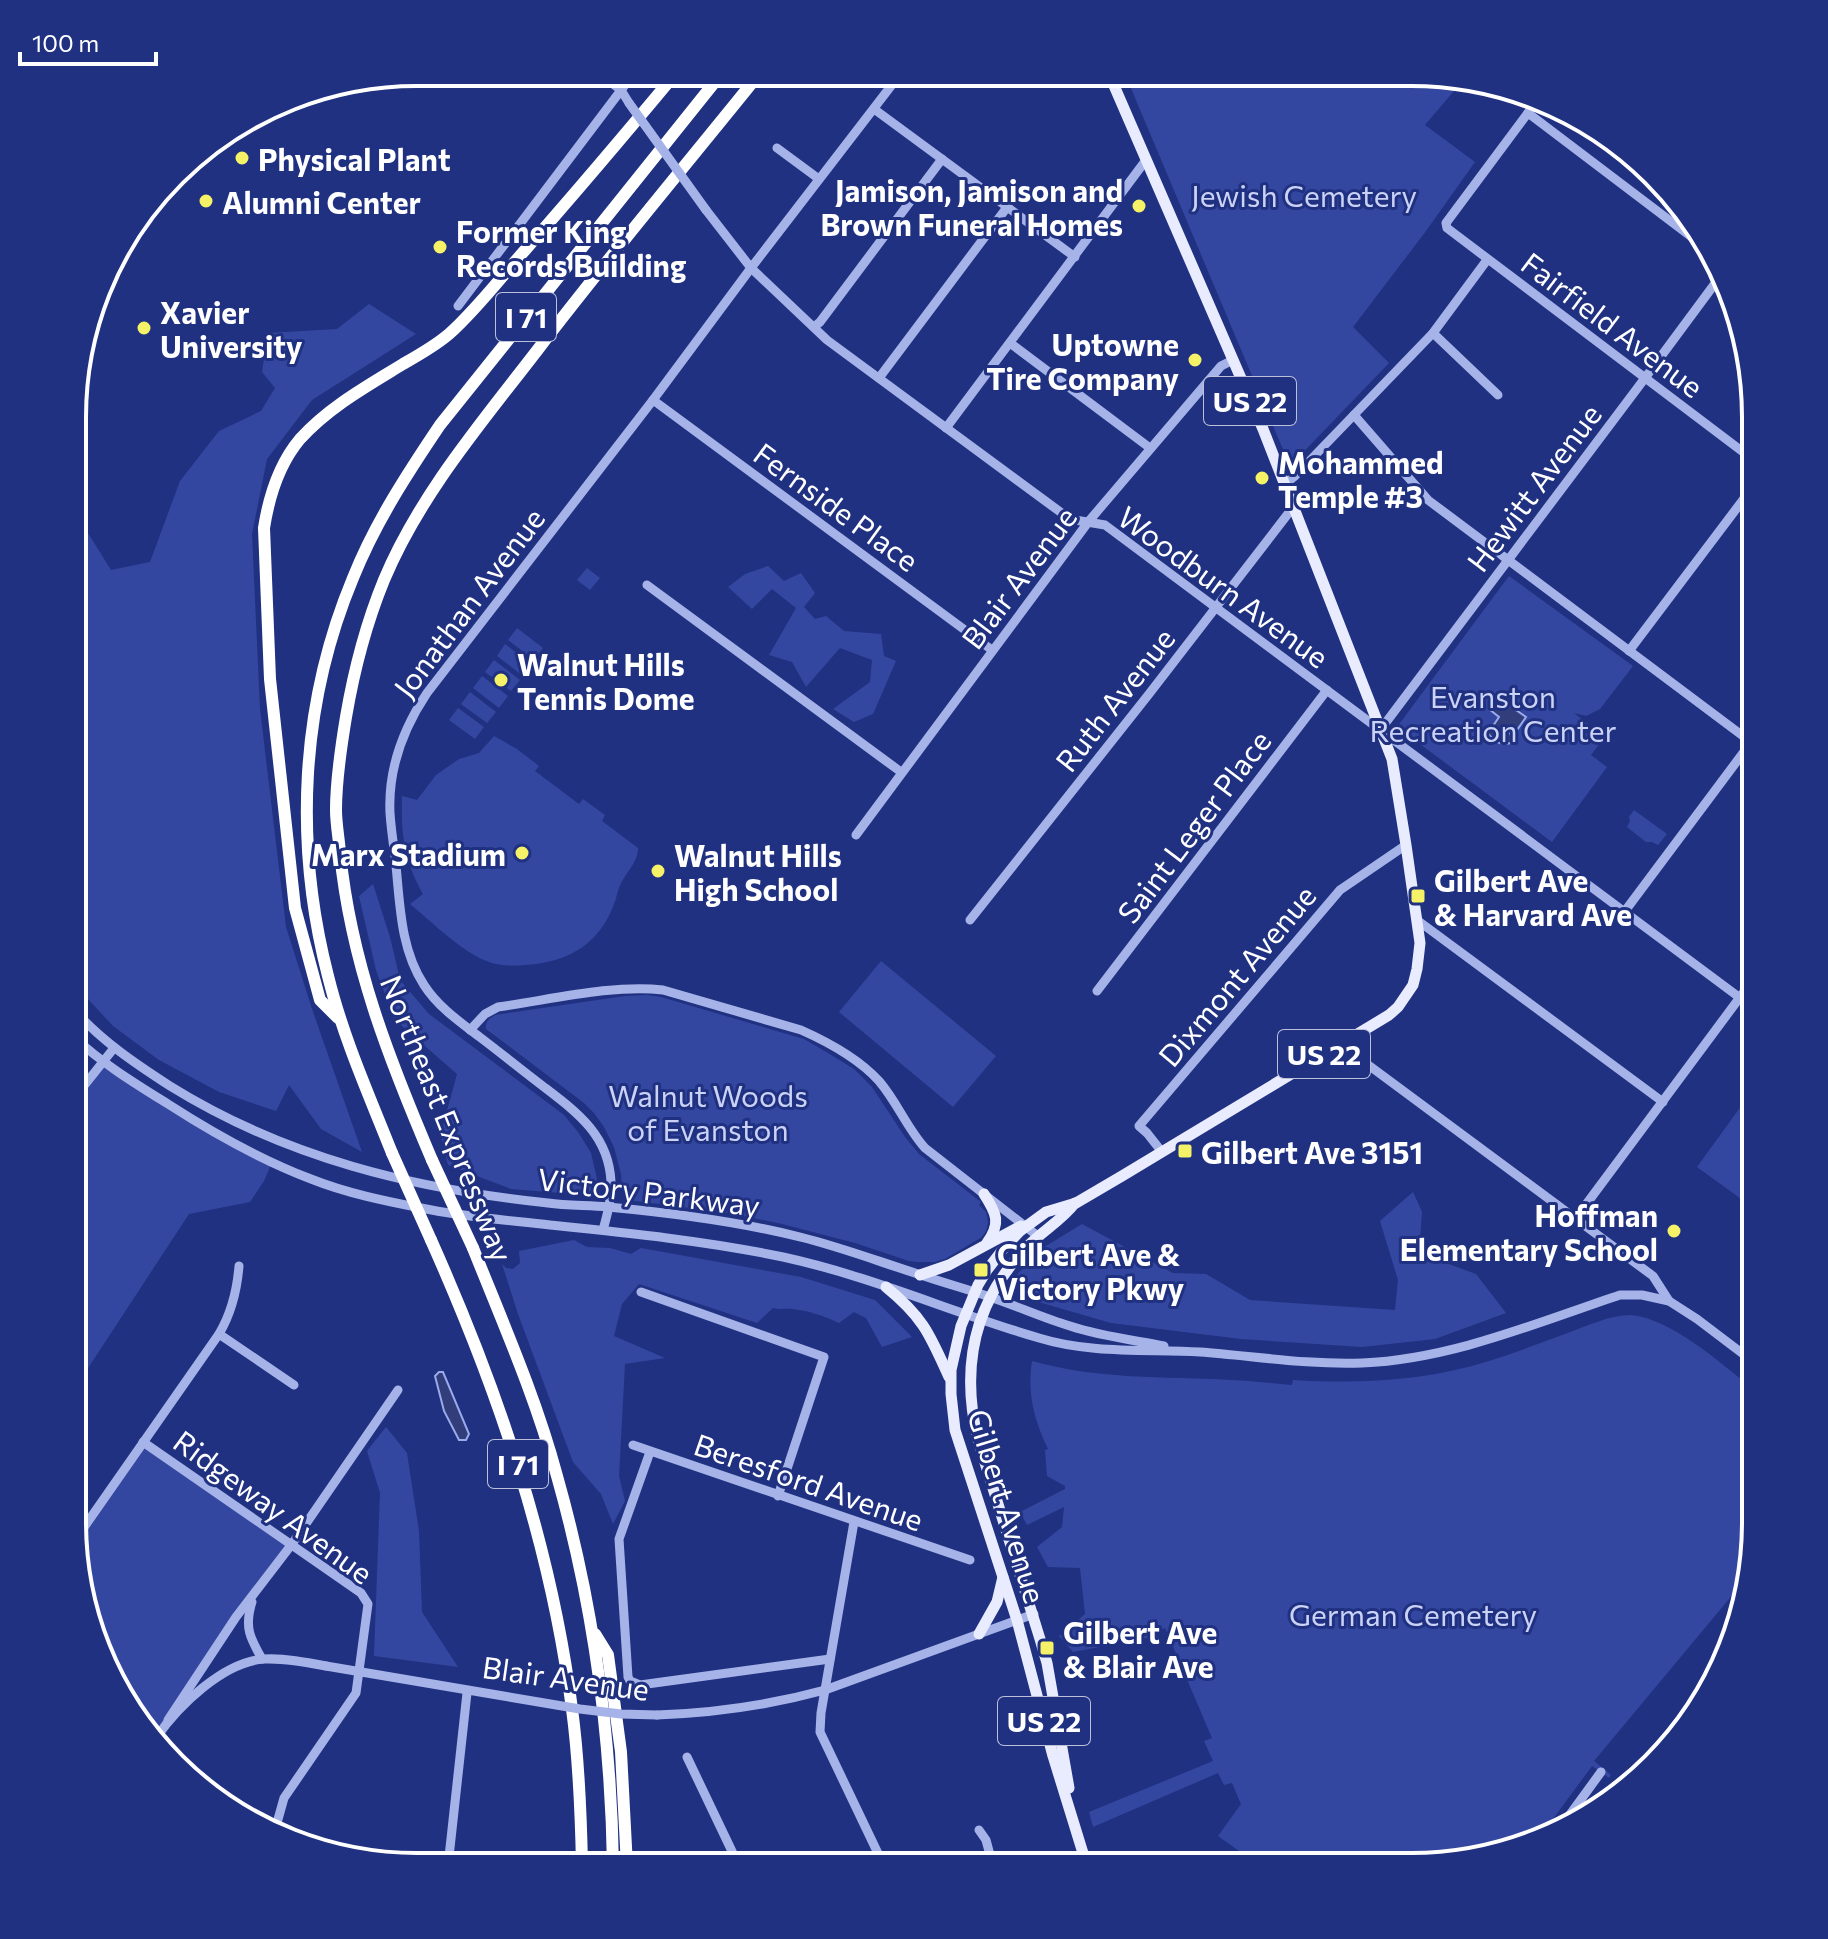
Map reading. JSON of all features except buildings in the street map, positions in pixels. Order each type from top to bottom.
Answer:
[{"type":"highway","points":[[341,1022],[320,1000],[295,908],[290,868],[270,679],[264,528],[276,479],[293,449],[327,413],[436,345],[464,320],[665,86]]},
{"type":"highway","name":"Northeast Expressway","points":[[581,1853],[572,1709],[555,1606],[532,1510],[473,1338],[392,1153],[341,1022],[315,914],[306,842],[306,778],[312,721],[336,620],[377,527],[404,478],[440,425],[712,86]]},
{"type":"highway","name":"Northeast Expressway","points":[[613,1853],[604,1727],[592,1628],[574,1538],[520,1366],[473,1248],[405,1096],[375,1016],[354,940],[342,873],[336,809],[353,677],[384,580],[405,537],[459,453],[568,311],[750,86]]},
{"type":"highway","points":[[592,1628],[608,1655],[621,1752],[626,1853]]},
{"type":"main road","name":"US 22","points":[[1114,86],[1285,484],[1381,729]]},
{"type":"main road","name":"Gilbert Avenue","points":[[920,1275],[949,1265],[1046,1212],[1076,1203],[1389,1015],[1406,997],[1413,985],[1420,943],[1392,759],[1381,729]]},
{"type":"main road","points":[[984,1194],[994,1209],[996,1225],[987,1244]]},
{"type":"main road","name":"Gilbert Avenue","points":[[1074,1820],[1047,1663],[974,1420],[970,1368],[976,1331],[1007,1271],[1076,1203]]},
{"type":"main road","name":"Gilbert Avenue","points":[[1025,1226],[987,1270],[966,1313],[956,1343],[951,1381],[953,1414],[959,1447],[1017,1620],[1053,1756],[1083,1853]]},
{"type":"main road","points":[[886,1287],[909,1305],[929,1332],[951,1381]]},
{"type":"main road","points":[[979,1634],[997,1602],[1003,1577]]},
{"type":"street","name":"Woodburn Avenue","points":[[616,86],[751,268],[827,340],[1063,514],[1075,520],[1105,525],[1741,998]]},
{"type":"street","points":[[458,306],[624,86]]},
{"type":"street","name":"Jonathan Avenue","points":[[603,1230],[612,1184],[601,1144],[592,1129],[571,1108],[447,1012],[425,987],[410,957],[405,941],[390,813],[398,750],[410,721],[427,693],[891,86]]},
{"type":"street","points":[[874,109],[1075,257]]},
{"type":"street","points":[[1531,109],[1528,113],[1686,233]]},
{"type":"street","name":"Fairfield Avenue","points":[[1528,113],[1446,223],[1447,228],[1742,451]]},
{"type":"street","points":[[777,148],[819,179]]},
{"type":"street","points":[[814,327],[942,159]]},
{"type":"street","points":[[946,428],[1146,160]]},
{"type":"street","points":[[879,378],[1008,206]]},
{"type":"street","points":[[1285,484],[1433,333],[1487,260]]},
{"type":"street","name":"Hewitt Avenue","points":[[1381,729],[1714,284]]},
{"type":"street","points":[[1433,333],[1498,395]]},
{"type":"street","points":[[1010,343],[1150,448]]},
{"type":"street","name":"Blair Avenue","points":[[856,835],[1089,521],[1221,366],[1233,360]]},
{"type":"street","name":"Fernside Place","points":[[653,400],[992,650]]},
{"type":"street","points":[[1354,415],[1428,500],[1742,732]]},
{"type":"street","points":[[1629,651],[1742,501]]},
{"type":"street","name":"Ruth Avenue","points":[[970,920],[1294,506]]},
{"type":"street","points":[[647,585],[901,772]]},
{"type":"street","name":"Saint Leger Place","points":[[1097,991],[1327,690]]},
{"type":"street","points":[[1625,911],[1742,757]]},
{"type":"street","name":"Dixmont Avenue","points":[[1162,1152],[1139,1126],[1340,890],[1406,845]]},
{"type":"street","points":[[1417,920],[1663,1102]]},
{"type":"street","points":[[470,1030],[485,1014],[498,1007],[647,988],[801,1030],[866,1069],[889,1095],[925,1148],[1039,1237]]},
{"type":"street","points":[[1576,1218],[1741,998]]},
{"type":"street","name":"Victory Parkway","points":[[86,1021],[114,1048],[190,1098],[228,1119],[337,1163],[380,1175],[484,1195],[550,1204],[608,1207],[759,1227],[801,1237],[992,1297],[1069,1326],[1199,1352]]},
{"type":"street","points":[[1340,1044],[1653,1276],[1669,1301]]},
{"type":"street","name":"Victory Parkway","points":[[86,1047],[154,1096],[226,1139],[313,1180],[342,1189],[422,1209],[603,1230],[784,1257],[886,1287],[1040,1339],[1075,1346],[1329,1363],[1391,1361],[1495,1339],[1620,1295],[1642,1295],[1669,1301],[1742,1353]]},
{"type":"street","points":[[86,1084],[114,1048]]},
{"type":"street","points":[[86,1524],[219,1334],[234,1303],[239,1266]]},
{"type":"street","points":[[641,1292],[824,1357],[778,1496]]},
{"type":"street","points":[[219,1334],[294,1385]]},
{"type":"street","points":[[168,1720],[228,1629],[292,1544],[398,1390]]},
{"type":"street","name":"Ridgeway Avenue","points":[[143,1442],[361,1593],[368,1604],[356,1693],[284,1798],[277,1822]]},
{"type":"street","name":"Beresford Avenue","points":[[633,1445],[970,1560]]},
{"type":"street","points":[[650,1452],[619,1539],[630,1681],[640,1685],[830,1659]]},
{"type":"street","points":[[854,1522],[820,1732],[878,1853]]},
{"type":"street","points":[[254,1596],[247,1616],[248,1629],[262,1659]]},
{"type":"street","name":"Blair Avenue","points":[[161,1731],[168,1720],[211,1681],[235,1667],[262,1659],[286,1659],[580,1709],[657,1715],[762,1705],[825,1690],[1034,1614]]},
{"type":"street","points":[[449,1853],[467,1693]]},
{"type":"street","points":[[687,1757],[733,1853]]},
{"type":"street","points":[[1573,1811],[1601,1772]]},
{"type":"street","points":[[979,1830],[990,1853]]},
{"type":"green space","name":"Jewish Cemetery","points":[[1130,86],[1411,86],[1455,89],[1425,125],[1475,162],[1353,327],[1389,363],[1290,466]]},
{"type":"green space","points":[[369,304],[416,334],[312,400],[267,459],[252,534],[260,709],[286,927],[362,1152],[321,1129],[289,1085],[276,1111],[219,1092],[159,1060],[113,1026],[86,997],[86,530],[111,570],[150,562],[180,481],[219,431],[261,411],[275,388],[262,372],[268,333],[337,329]]},
{"type":"green space","points":[[768,566],[784,581],[801,573],[815,593],[804,607],[815,619],[826,616],[844,631],[881,634],[884,656],[896,661],[873,714],[854,722],[833,709],[870,682],[872,660],[840,648],[806,687],[792,662],[769,655],[796,608],[772,589],[752,609],[728,587],[745,574]]},
{"type":"green space","points":[[587,568],[600,578],[590,590],[577,580]]},
{"type":"green space","name":"Evanston Recreation Center","points":[[1509,576],[1633,666],[1600,709],[1586,716],[1574,713],[1588,724],[1583,731],[1600,743],[1591,755],[1607,767],[1552,842],[1397,727]]},
{"type":"green space","points":[[517,628],[543,648],[534,660],[508,640]]},
{"type":"green space","points":[[505,644],[531,664],[523,676],[497,656]]},
{"type":"green space","points":[[494,660],[520,680],[511,691],[485,672]]},
{"type":"green space","points":[[482,676],[508,696],[499,708],[473,688]]},
{"type":"green space","points":[[470,692],[496,712],[487,723],[461,704]]},
{"type":"green space","points":[[458,708],[484,727],[475,739],[449,720]]},
{"type":"green space","name":"Marx Stadium","points":[[494,736],[539,766],[535,771],[579,804],[583,799],[605,815],[602,821],[638,848],[613,908],[596,935],[573,953],[559,959],[520,965],[489,962],[458,944],[410,904],[423,894],[405,847],[402,796],[417,800],[436,775],[459,759],[479,753]]},
{"type":"green space","points":[[1634,810],[1667,834],[1658,845],[1646,842],[1627,827]]},
{"type":"green space","name":"Walnut Woods of Evanston","points":[[373,884],[400,980],[429,1014],[564,1115],[591,1153],[597,1179],[594,1190],[585,1195],[511,1189],[448,1165],[442,1129],[457,1074],[394,1019],[376,970],[359,896]]},
{"type":"green space","points":[[881,961],[996,1056],[953,1107],[839,1012]]},
{"type":"green space","name":"Walnut Woods of Evanston","points":[[647,995],[804,1039],[854,1069],[872,1087],[919,1154],[981,1202],[979,1205],[986,1212],[988,1222],[982,1237],[945,1259],[918,1262],[782,1224],[729,1213],[628,1200],[622,1190],[614,1147],[594,1113],[486,1027],[495,1015]]},
{"type":"green space","points":[[104,1062],[272,1162],[250,1202],[189,1214],[86,1371],[86,1084]]},
{"type":"green space","points":[[1742,1105],[1742,1200],[1697,1167]]},
{"type":"green space","points":[[1413,1192],[1422,1212],[1419,1253],[1476,1274],[1506,1313],[1435,1339],[1362,1347],[1241,1339],[1111,1323],[1028,1299],[1012,1280],[1041,1249],[1082,1224],[1173,1273],[1206,1274],[1250,1300],[1395,1310],[1398,1280],[1380,1221]]},
{"type":"green space","points":[[574,1240],[587,1247],[610,1248],[631,1254],[641,1248],[801,1277],[875,1300],[912,1337],[882,1347],[866,1318],[854,1312],[839,1323],[805,1311],[773,1308],[757,1323],[639,1284],[622,1304],[614,1336],[665,1358],[625,1364],[619,1476],[625,1501],[613,1524],[601,1494],[573,1462],[502,1264],[513,1269],[520,1263],[519,1251]]},
{"type":"green space","name":"German Cemetery","points":[[1630,1315],[1663,1324],[1742,1380],[1742,1522],[1735,1592],[1594,1761],[1611,1775],[1609,1778],[1592,1766],[1551,1822],[1497,1842],[1454,1850],[1242,1853],[1218,1836],[1241,1804],[1232,1783],[1224,1785],[1218,1773],[1093,1827],[1089,1812],[1213,1761],[1204,1741],[1212,1738],[1165,1628],[1147,1638],[1073,1652],[1059,1636],[1085,1614],[1080,1568],[1048,1567],[1037,1547],[1062,1527],[1064,1507],[1027,1525],[1020,1512],[1065,1489],[1065,1486],[1047,1476],[1045,1450],[1048,1449],[1035,1417],[1031,1395],[1032,1361],[1106,1374],[1292,1385],[1293,1380],[1392,1380],[1465,1368],[1613,1317]]},
{"type":"green space","points":[[386,1427],[407,1453],[419,1531],[422,1612],[458,1667],[374,1656],[380,1493],[367,1451]]},
{"type":"green space","points":[[143,1442],[292,1544],[161,1731],[130,1687],[111,1649],[92,1586],[86,1524]]},
{"type":"shaded area","points":[[1497,697],[1526,717],[1517,730],[1511,726],[1509,730],[1513,742],[1498,742],[1486,730],[1499,717],[1489,709]]},
{"type":"shaded area","points":[[443,1372],[469,1434],[466,1440],[459,1440],[444,1411],[435,1376]]},
{"type":"place","name":"Physical Plant","points":[[242,158]]},
{"type":"place","name":"Alumni Center","points":[[206,201]]},
{"type":"place","name":"Jamison, Jamison and Brown Funeral Homes","points":[[1139,206]]},
{"type":"place","name":"Former King Records Building","points":[[440,247]]},
{"type":"place","name":"Xavier University","points":[[144,328]]},
{"type":"place","name":"Uptowne Tire Company","points":[[1195,360]]},
{"type":"place","name":"Mohammed Temple #3","points":[[1262,478]]},
{"type":"place","name":"Walnut Hills Tennis Dome","points":[[501,680]]},
{"type":"place","name":"Marx Stadium","points":[[522,853]]},
{"type":"place","name":"Walnut Hills High School","points":[[658,871]]},
{"type":"place","name":"Gilbert Ave & Harvard Ave","points":[[1418,896]]},
{"type":"place","name":"Gilbert Ave 3151","points":[[1185,1151]]},
{"type":"place","name":"Hoffman Elementary School","points":[[1674,1231]]},
{"type":"place","name":"Gilbert Ave & Victory Pkwy","points":[[981,1270]]},
{"type":"place","name":"Gilbert Ave & Blair Ave","points":[[1047,1648]]}]
